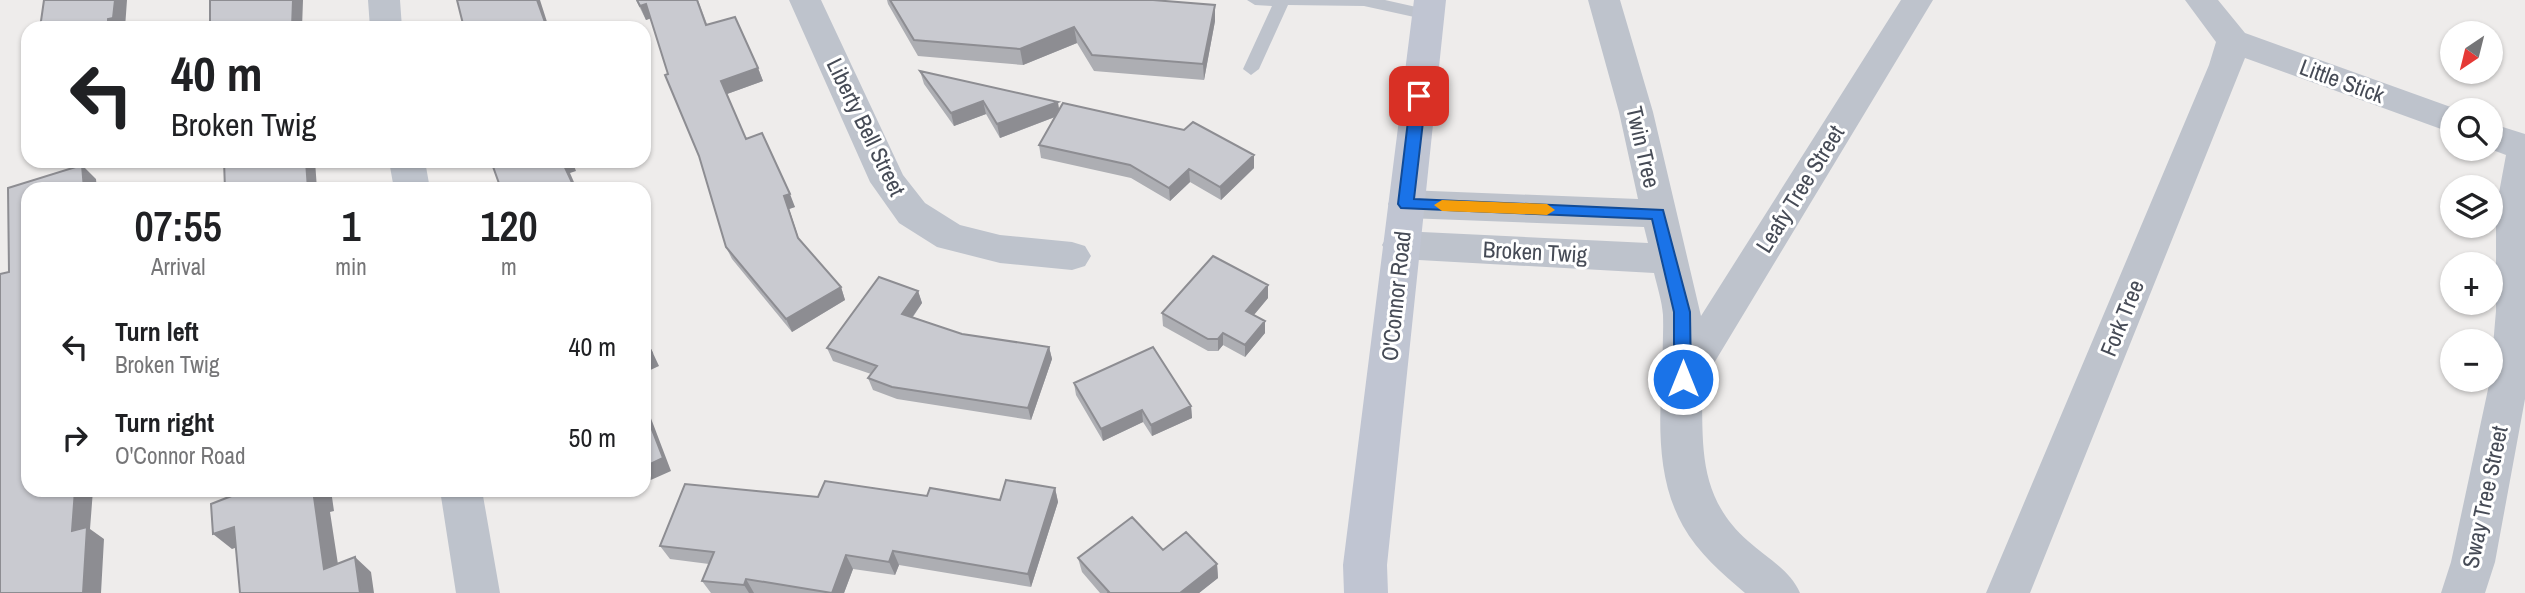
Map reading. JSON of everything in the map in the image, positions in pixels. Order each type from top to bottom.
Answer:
[{"type":"main road","name":"O'Connor Road","points":[[1366,593],[1365,565],[1429,7]]},
{"type":"street","points":[[384,0],[386,21]]},
{"type":"street","name":"Liberty Bell Street","points":[[805,0],[888,182],[912,213],[950,237],[1000,249],[1072,256]]},
{"type":"street","name":"Twin Tree","points":[[1604,0],[1636,112],[1682,312],[1682,456],[1687,484],[1699,514],[1730,553],[1771,590]]},
{"type":"street","name":"Leafy Tree Street","points":[[1683,379],[1917,0]]},
{"type":"street","points":[[2201,0],[2233,41]]},
{"type":"street","name":"Little Stick","points":[[2233,41],[2440,117]]},
{"type":"street","name":"Fork Tree","points":[[2008,593],[2221,78],[2233,41]]},
{"type":"street","points":[[2503,140],[2525,148]]},
{"type":"street","name":"Sway Tree Street","points":[[2463,593],[2473,562],[2509,376],[2515,311],[2514,209],[2525,148]]},
{"type":"street","name":"Broken Twig","points":[[1406,204],[1658,214]]},
{"type":"street","name":"Broken Twig","points":[[1401,245],[1669,259]]},
{"type":"street","points":[[462,497],[478,593]]},
{"type":"lane","points":[[1255,0],[1362,1],[1429,7]]},
{"type":"lane","points":[[1251,69],[1282,1]]},
{"type":"building","points":[[44,0],[115,0],[113,18],[108,21],[41,21]]},
{"type":"building","points":[[210,0],[293,0],[292,21],[210,21]]},
{"type":"building","points":[[457,0],[537,0],[544,21],[462,21]]},
{"type":"building","points":[[637,0],[697,0],[706,25],[735,17],[758,68],[721,81],[746,139],[762,133],[790,194],[784,196],[798,238],[841,287],[786,319],[726,247],[699,156],[665,75],[668,74],[646,4],[640,6]]},
{"type":"building","points":[[890,0],[1153,0],[1215,5],[1203,64],[1092,55],[1074,27],[1020,49],[914,40]]},
{"type":"building","points":[[920,71],[1058,102],[997,124],[983,101],[951,113]]},
{"type":"building","points":[[1063,103],[1184,130],[1193,122],[1254,155],[1220,187],[1189,169],[1169,188],[1130,165],[1039,145]]},
{"type":"building","points":[[72,168],[82,168],[83,182],[27,182]]},
{"type":"building","points":[[224,168],[306,168],[308,182],[225,182]]},
{"type":"building","points":[[494,168],[565,168],[572,182],[498,182]]},
{"type":"building","points":[[21,184],[21,497],[74,497],[72,531],[87,527],[83,593],[0,593],[0,274],[9,272],[8,188]]},
{"type":"building","points":[[1213,256],[1268,285],[1246,311],[1265,321],[1245,345],[1223,333],[1218,339],[1208,339],[1162,313]]},
{"type":"building","points":[[879,277],[918,291],[902,314],[962,334],[1049,347],[1028,408],[892,387],[868,378],[877,366],[827,348]]},
{"type":"building","points":[[1153,347],[1191,406],[1151,425],[1142,410],[1101,429],[1074,383]]},
{"type":"building","points":[[651,427],[663,458],[651,464]]},
{"type":"building","points":[[1006,480],[1055,488],[1028,574],[893,551],[889,562],[846,555],[832,593],[746,579],[744,585],[702,581],[714,552],[660,546],[685,484],[818,497],[825,481],[927,496],[930,488],[1000,500]]},
{"type":"building","points":[[229,497],[314,497],[324,569],[355,557],[360,593],[240,593],[234,527],[213,534],[211,504]]},
{"type":"building","points":[[1132,517],[1163,550],[1186,532],[1217,564],[1180,593],[1108,593],[1078,558]]},
{"type":"slow traffic","points":[[1442,205],[1547,210]]},
{"type":"route","points":[[1419,96],[1406,204],[1658,214],[1682,312],[1683,379]]}]
